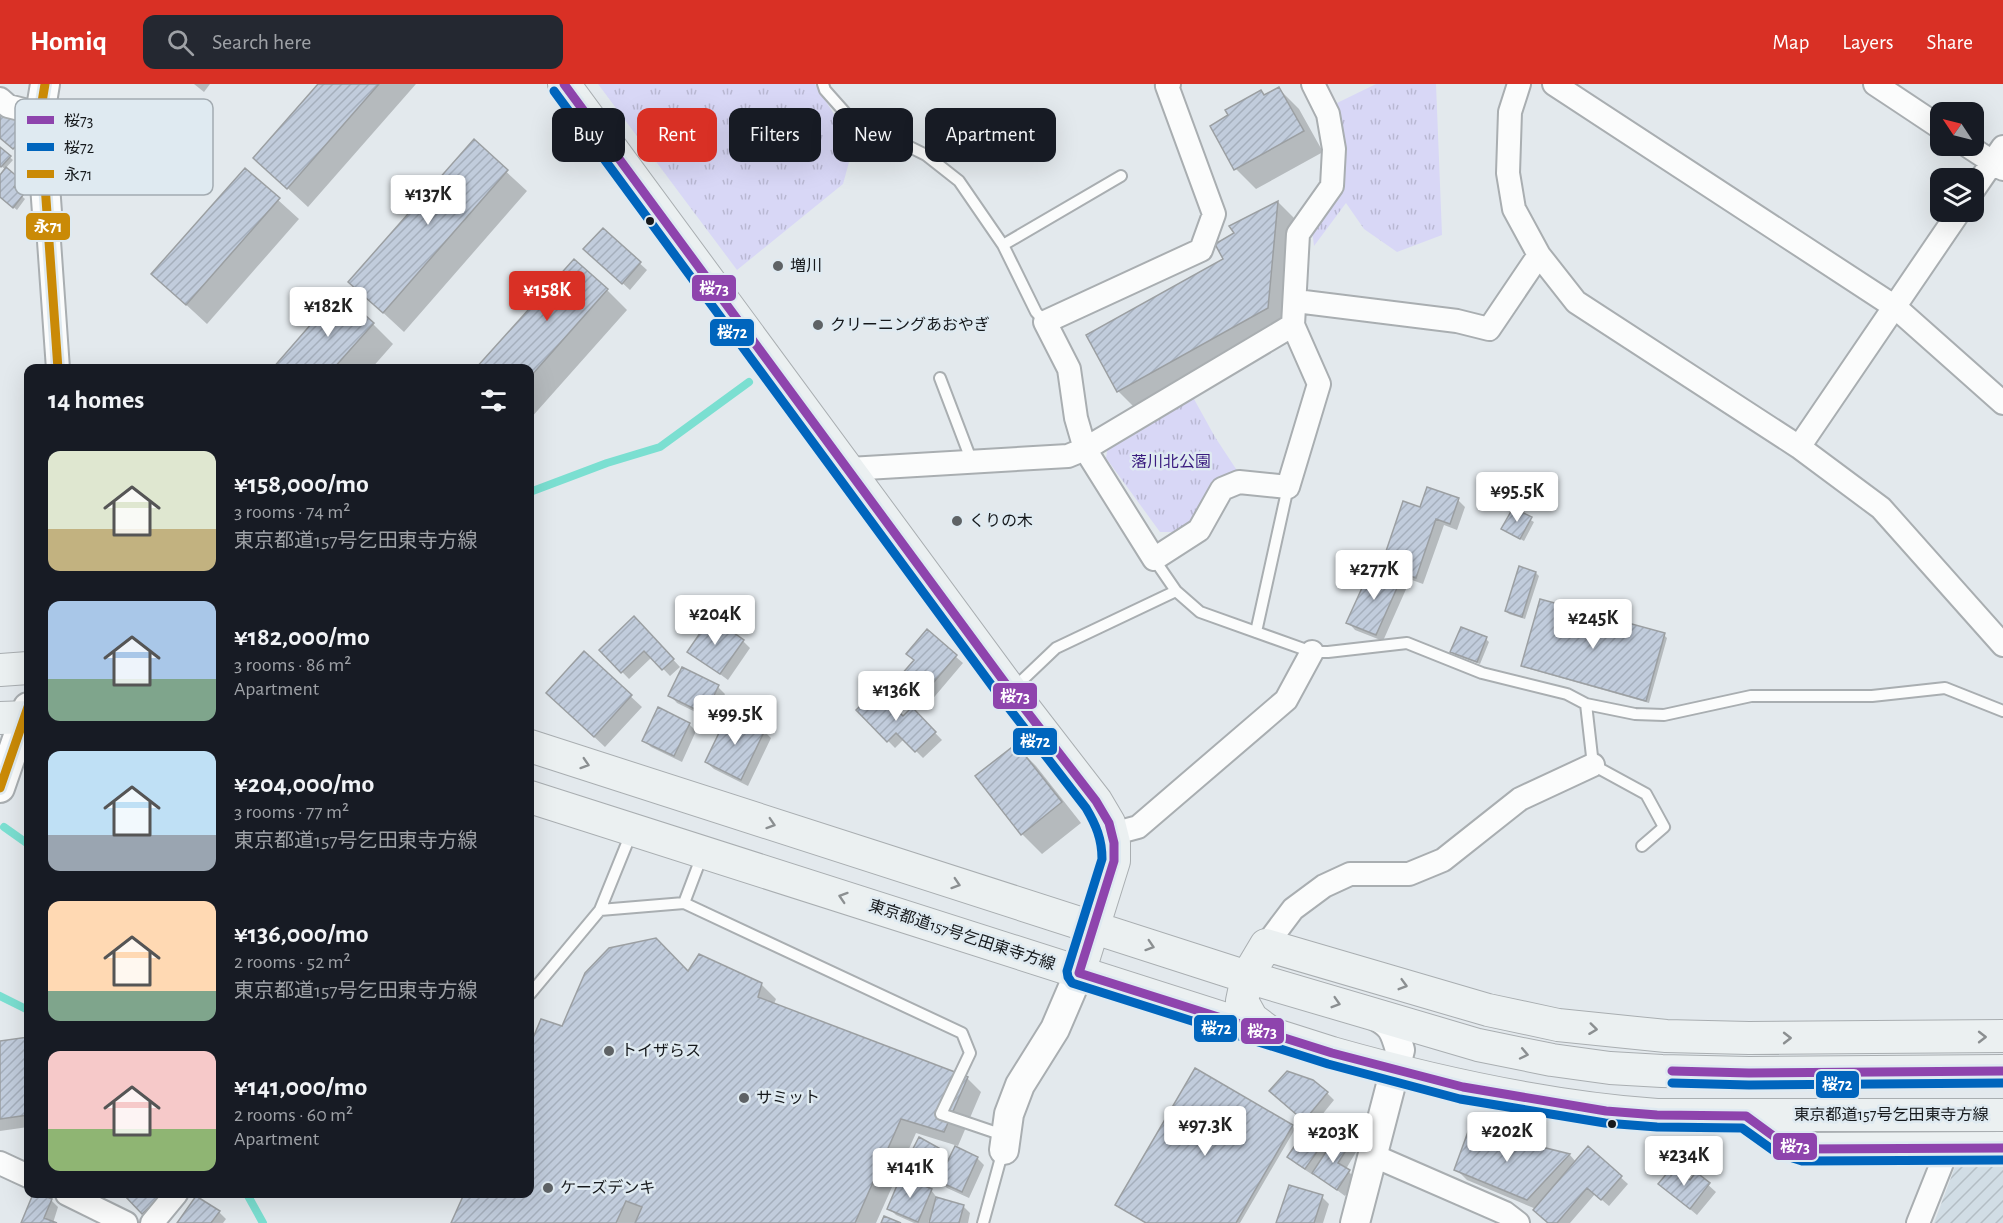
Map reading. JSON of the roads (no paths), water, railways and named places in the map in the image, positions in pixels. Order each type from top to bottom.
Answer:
[{"type":"main road","points":[[564,84],[1011,691],[1096,801],[1109,823],[1114,843],[1114,861],[1079,973]]},
{"type":"main road","points":[[0,670],[24,668]]},
{"type":"main road","points":[[534,747],[1247,977],[1478,1045],[1552,1060],[1610,1068],[1749,1073],[2003,1071]]},
{"type":"main road","name":"東京都道157号乞田東寺方線","points":[[534,798],[1273,1034],[1395,1071],[1463,1088],[1606,1111],[1657,1115],[2003,1115]]},
{"type":"main road","points":[[1273,1034],[1252,1019],[1242,1001],[1247,977],[1266,945],[1488,1011],[1558,1025],[1666,1036],[1749,1038],[2003,1036]]},
{"type":"main road","points":[[1746,1116],[1783,1143],[1803,1149],[2003,1148]]},
{"type":"street","points":[[42,99],[45,84]]},
{"type":"street","points":[[1169,84],[1167,86],[1214,214],[1201,250],[1045,322],[1069,369],[1076,418],[1085,449],[1154,559],[1199,530],[1222,489],[1239,482],[1288,487],[1319,384],[1293,325],[1298,234],[1332,186],[1334,150],[1328,114],[1313,84]]},
{"type":"street","points":[[1519,84],[1510,112],[1508,173],[1514,209],[1539,255],[1576,302],[1799,447],[1881,508],[2003,645]]},
{"type":"street","points":[[1554,84],[1895,307],[2003,403]]},
{"type":"street","points":[[1875,84],[1930,121]]},
{"type":"street","points":[[0,99],[8,106],[15,108]]},
{"type":"street","points":[[1984,153],[1999,159],[1984,177]]},
{"type":"street","points":[[46,195],[58,364]]},
{"type":"street","points":[[1799,447],[1952,222]]},
{"type":"street","points":[[1296,301],[1457,321],[1489,329],[1539,255]]},
{"type":"street","points":[[849,469],[1068,456],[1085,449],[1293,325]]},
{"type":"street","points":[[1112,834],[1138,827],[1286,700],[1312,652]]},
{"type":"street","points":[[0,788],[21,714]]},
{"type":"street","points":[[1266,945],[1293,909],[1324,886],[1350,874],[1410,874],[1443,860],[1520,799],[1593,765]]},
{"type":"street","points":[[1005,1143],[1010,1114],[1020,1085],[1054,1029],[1079,973]]},
{"type":"street","points":[[1355,1223],[1400,1050],[1395,1034],[1386,1021],[1372,1014]]},
{"type":"street","points":[[1917,1223],[1942,1163],[1944,1148]]},
{"type":"street","points":[[1372,1155],[1504,1214],[1518,1223]]},
{"type":"street","points":[[0,1163],[24,1174]]},
{"type":"street","points":[[75,1198],[126,1223]]},
{"type":"street","points":[[152,1223],[173,1198]]},
{"type":"lane","points":[[823,84],[825,90],[849,117],[926,155],[959,181],[1003,245],[1036,312],[1045,322]]},
{"type":"lane","points":[[1003,245],[1121,176]]},
{"type":"lane","points":[[940,378],[972,462]]},
{"type":"lane","points":[[1256,632],[1288,487]]},
{"type":"lane","points":[[1154,559],[1176,591],[1200,612],[1312,652],[1407,643],[1482,673],[1568,694],[1586,704],[1635,714],[1665,715],[1751,696],[1872,696],[1945,688],[2003,711]]},
{"type":"lane","points":[[1011,691],[1056,648],[1176,591]]},
{"type":"lane","points":[[1586,704],[1593,765],[1646,794],[1664,827],[1642,846]]},
{"type":"lane","points":[[534,989],[600,910],[632,830]]},
{"type":"lane","points":[[684,903],[703,852]]},
{"type":"lane","points":[[600,910],[684,903],[962,1033],[970,1053],[941,1114],[1005,1143],[983,1223]]},
{"type":"waterway","points":[[534,490],[607,463],[660,447],[749,382]]},
{"type":"waterway","points":[[4,827],[24,841]]},
{"type":"waterway","points":[[0,996],[24,1008]]},
{"type":"waterway","points":[[249,1198],[263,1223]]},
{"type":"place","name":"増川","points":[[778,266]]},
{"type":"place","name":"クリーニングあおやぎ","points":[[818,325]]},
{"type":"place","name":"くりの木","points":[[957,521]]},
{"type":"place","name":"トイザらス","points":[[609,1051]]},
{"type":"place","name":"サミット","points":[[744,1098]]},
{"type":"place","name":"ケーズデンキ","points":[[548,1188]]},
{"type":"park label","name":"落川北公園","points":[[1171,462]]}]
